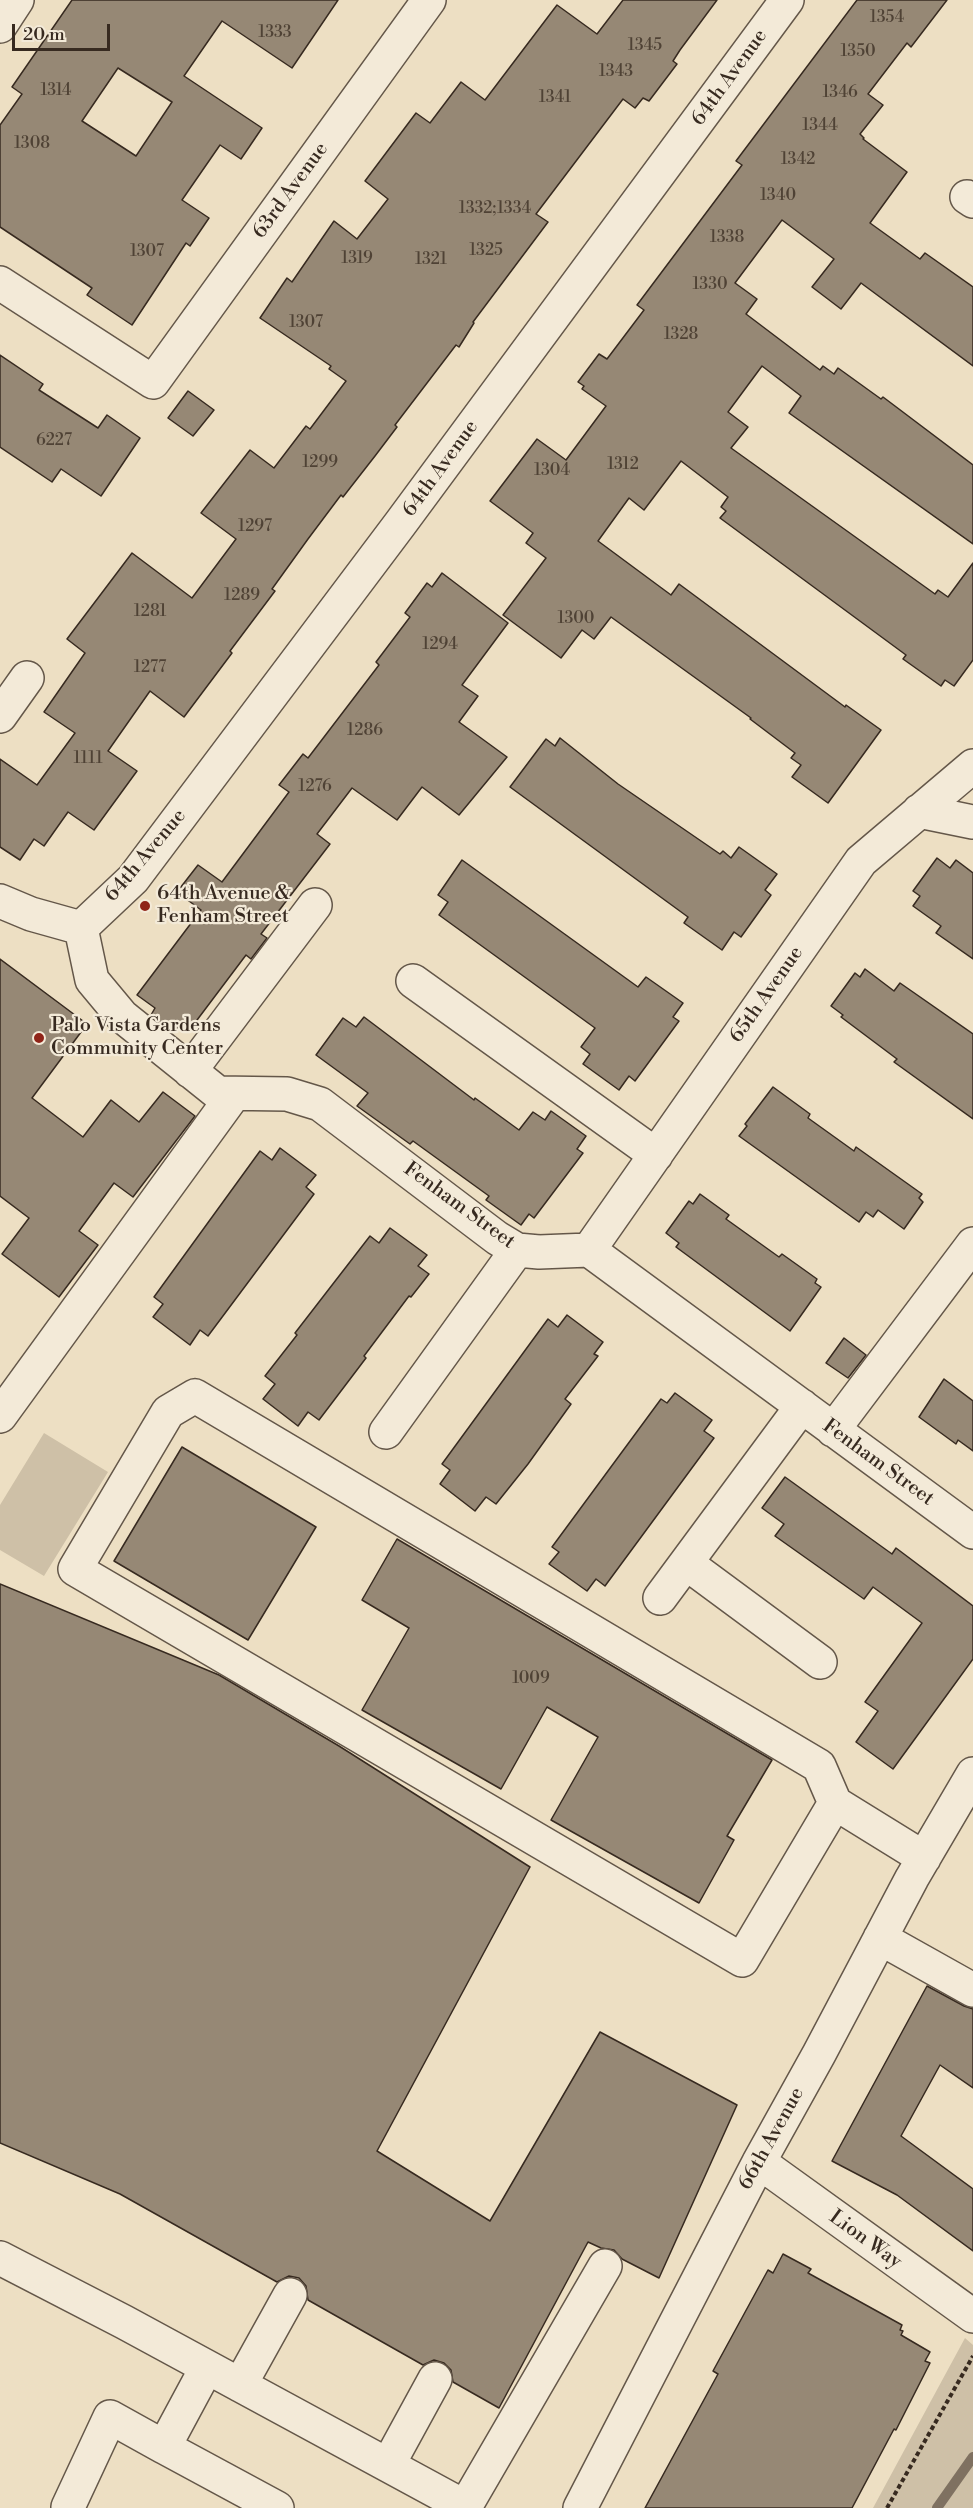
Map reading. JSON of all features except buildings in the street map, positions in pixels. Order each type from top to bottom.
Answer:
[{"type":"street","points":[[0,26],[17,0]]},
{"type":"street","name":"63rd Avenue","points":[[0,283],[153,382],[429,0]]},
{"type":"street","name":"64th Avenue","points":[[81,928],[127,886],[147,860],[407,515],[787,0]]},
{"type":"street","points":[[0,716],[27,678]]},
{"type":"street","name":"65th Avenue","points":[[589,1250],[861,861],[973,766]]},
{"type":"street","points":[[919,811],[973,822]]},
{"type":"street","points":[[0,901],[31,914],[81,928]]},
{"type":"street","points":[[190,1071],[315,905]]},
{"type":"street","name":"Fenham Street","points":[[81,928],[92,980],[122,1016],[218,1093],[287,1094],[320,1104],[497,1238],[517,1250],[539,1252],[589,1250],[973,1533]]},
{"type":"street","points":[[413,981],[656,1155]]},
{"type":"street","points":[[0,1416],[234,1094]]},
{"type":"street","points":[[833,1430],[973,1244]]},
{"type":"street","points":[[386,1432],[517,1250]]},
{"type":"street","points":[[835,1803],[742,1960],[75,1569],[168,1412],[195,1396],[819,1766],[835,1803],[924,1858]]},
{"type":"street","points":[[660,1598],[802,1406]]},
{"type":"street","points":[[686,1563],[820,1662]]},
{"type":"street","name":"66th Avenue","points":[[580,2508],[759,2162],[924,1858],[973,1774]]},
{"type":"street","points":[[880,1938],[973,1990]]},
{"type":"street","name":"Lion Way","points":[[759,2162],[973,2316]]},
{"type":"street","points":[[0,2258],[466,2507],[605,2266]]},
{"type":"street","points":[[240,2385],[290,2295]]},
{"type":"street","points":[[164,2446],[207,2367]]},
{"type":"street","points":[[388,2465],[435,2379]]},
{"type":"street","points":[[48,2508],[69,2508],[110,2416],[277,2508]]},
{"type":"path","points":[[887,2508],[973,2356]]},
{"type":"shaded area","points":[[44,1433],[108,1472],[44,1576],[0,1550],[0,1505]]},
{"type":"shaded area","points":[[965,2338],[973,2345],[973,2508],[873,2508]]},
{"type":"waterway","points":[[937,2508],[973,2457]]},
{"type":"place","name":"64th Avenue & Fenham Street","points":[[145,906]]},
{"type":"place","name":"Palo Vista Gardens Community Center","points":[[39,1038]]}]
